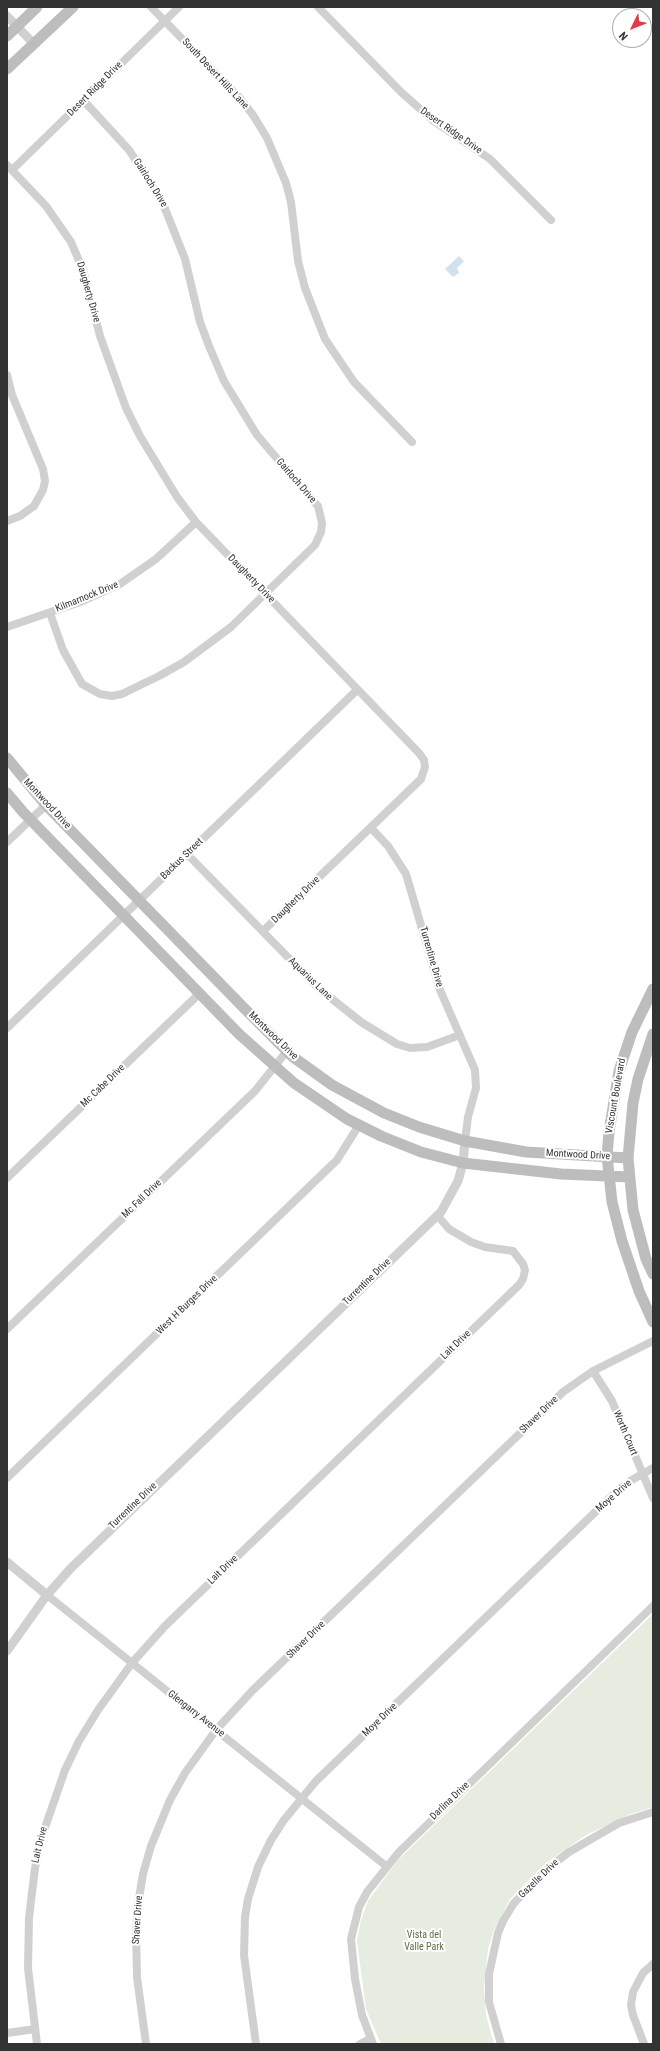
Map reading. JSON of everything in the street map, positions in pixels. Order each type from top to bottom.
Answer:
[{"type":"main road","points":[[7,36],[37,7]]},
{"type":"main road","points":[[7,69],[73,7]]},
{"type":"main road","name":"Montwood Drive","points":[[7,758],[46,805],[287,1051],[318,1076],[351,1096],[419,1127],[465,1141],[526,1152],[628,1158]]},
{"type":"main road","name":"Montwood Drive","points":[[7,793],[31,820],[199,994],[274,1067],[314,1098],[358,1125],[421,1152],[463,1163],[561,1174],[629,1177]]},
{"type":"main road","name":"Viscount Boulevard","points":[[653,989],[632,1032],[619,1071],[609,1132],[607,1156],[612,1202],[624,1247],[653,1322]]},
{"type":"main road","name":"Viscount Boulevard","points":[[653,1034],[638,1080],[633,1103],[628,1158],[633,1210],[638,1234],[653,1274]]},
{"type":"street","name":"South Desert Hills Lane","points":[[151,7],[239,97],[253,115],[267,138],[286,182],[291,202],[298,261],[305,288],[325,339],[354,382],[412,442]]},
{"type":"street","name":"Desert Ridge Drive","points":[[9,168],[84,101],[179,7]]},
{"type":"street","name":"Desert Ridge Drive","points":[[318,7],[402,93],[435,122],[490,159],[551,220]]},
{"type":"street","points":[[7,16],[34,44]]},
{"type":"street","name":"Gairloch Drive","points":[[50,613],[63,650],[82,684],[100,694],[112,696],[138,687],[184,662],[231,627],[315,545],[321,532],[322,523],[318,506],[256,435],[224,381],[200,322],[185,259],[162,201],[129,150],[84,101]]},
{"type":"street","name":"Daugherty Drive","points":[[9,168],[46,206],[71,242],[83,270],[100,336],[126,408],[160,470],[196,522],[419,753],[424,760],[425,767],[421,779],[263,931]]},
{"type":"street","points":[[7,375],[9,396],[43,469],[45,481],[40,498],[34,506],[28,512],[7,521]]},
{"type":"street","name":"Kilmarnock Drive","points":[[7,627],[100,594],[120,584],[156,559],[196,522]]},
{"type":"street","name":"Backus Street","points":[[7,1028],[188,855],[357,690]]},
{"type":"street","points":[[7,842],[46,805]]},
{"type":"street","name":"Turrentine Drive","points":[[7,1651],[47,1595],[94,1544],[437,1216],[451,1196],[463,1163],[468,1117],[476,1088],[476,1077],[472,1059],[438,984],[406,874],[388,846],[371,828]]},
{"type":"street","name":"Aquarius Lane","points":[[188,855],[301,972],[334,1002],[361,1022],[398,1044],[420,1048],[460,1035]]},
{"type":"street","name":"Mc Cabe Drive","points":[[7,1178],[199,994]]},
{"type":"street","name":"Mc Fall Drive","points":[[7,1329],[254,1091],[287,1051]]},
{"type":"street","name":"West H Burges Drive","points":[[7,1478],[337,1160],[358,1125]]},
{"type":"street","name":"Lait Drive","points":[[37,2044],[28,1968],[29,1918],[35,1868],[41,1838],[53,1800],[79,1741],[98,1710],[132,1663],[191,1600],[519,1285],[523,1279],[525,1270],[521,1259],[517,1254],[507,1249],[485,1247],[471,1242],[449,1228],[437,1216]]},
{"type":"street","name":"Shaver Drive","points":[[146,2044],[136,1956],[137,1911],[143,1874],[150,1846],[170,1800],[185,1774],[216,1730],[253,1690],[557,1398],[593,1371],[653,1341]]},
{"type":"street","name":"Worth Court","points":[[593,1371],[612,1401],[653,1498]]},
{"type":"street","name":"Moye Drive","points":[[256,2044],[244,1955],[244,1923],[248,1899],[258,1867],[271,1840],[301,1798],[316,1781],[614,1493],[642,1473],[653,1468]]},
{"type":"street","name":"Glengarry Avenue","points":[[7,1562],[386,1866]]},
{"type":"street","name":"Darlina Drive","points":[[372,2041],[362,2015],[355,1979],[351,1939],[359,1907],[386,1866],[492,1760],[653,1606]]},
{"type":"street","name":"Gazelle Drive","points":[[501,2044],[489,2002],[489,1974],[502,1921],[514,1903],[548,1868],[569,1852],[619,1823],[653,1812]]},
{"type":"street","points":[[644,2044],[633,2015],[632,1999],[636,1982],[653,1964]]},
{"type":"street","points":[[7,2033],[35,2029]]},
{"type":"street","points":[[360,2044],[372,2041]]},
{"type":"green space","name":"Vista del Valle Park","points":[[653,1614],[653,1807],[631,1814],[586,1835],[547,1862],[510,1899],[494,1930],[488,1949],[484,1988],[486,2015],[494,2044],[381,2044],[366,2009],[357,1941],[361,1920],[368,1901],[398,1860]]},
{"type":"water","points":[[459,256],[464,261],[457,268],[459,273],[453,277],[445,269]]}]
